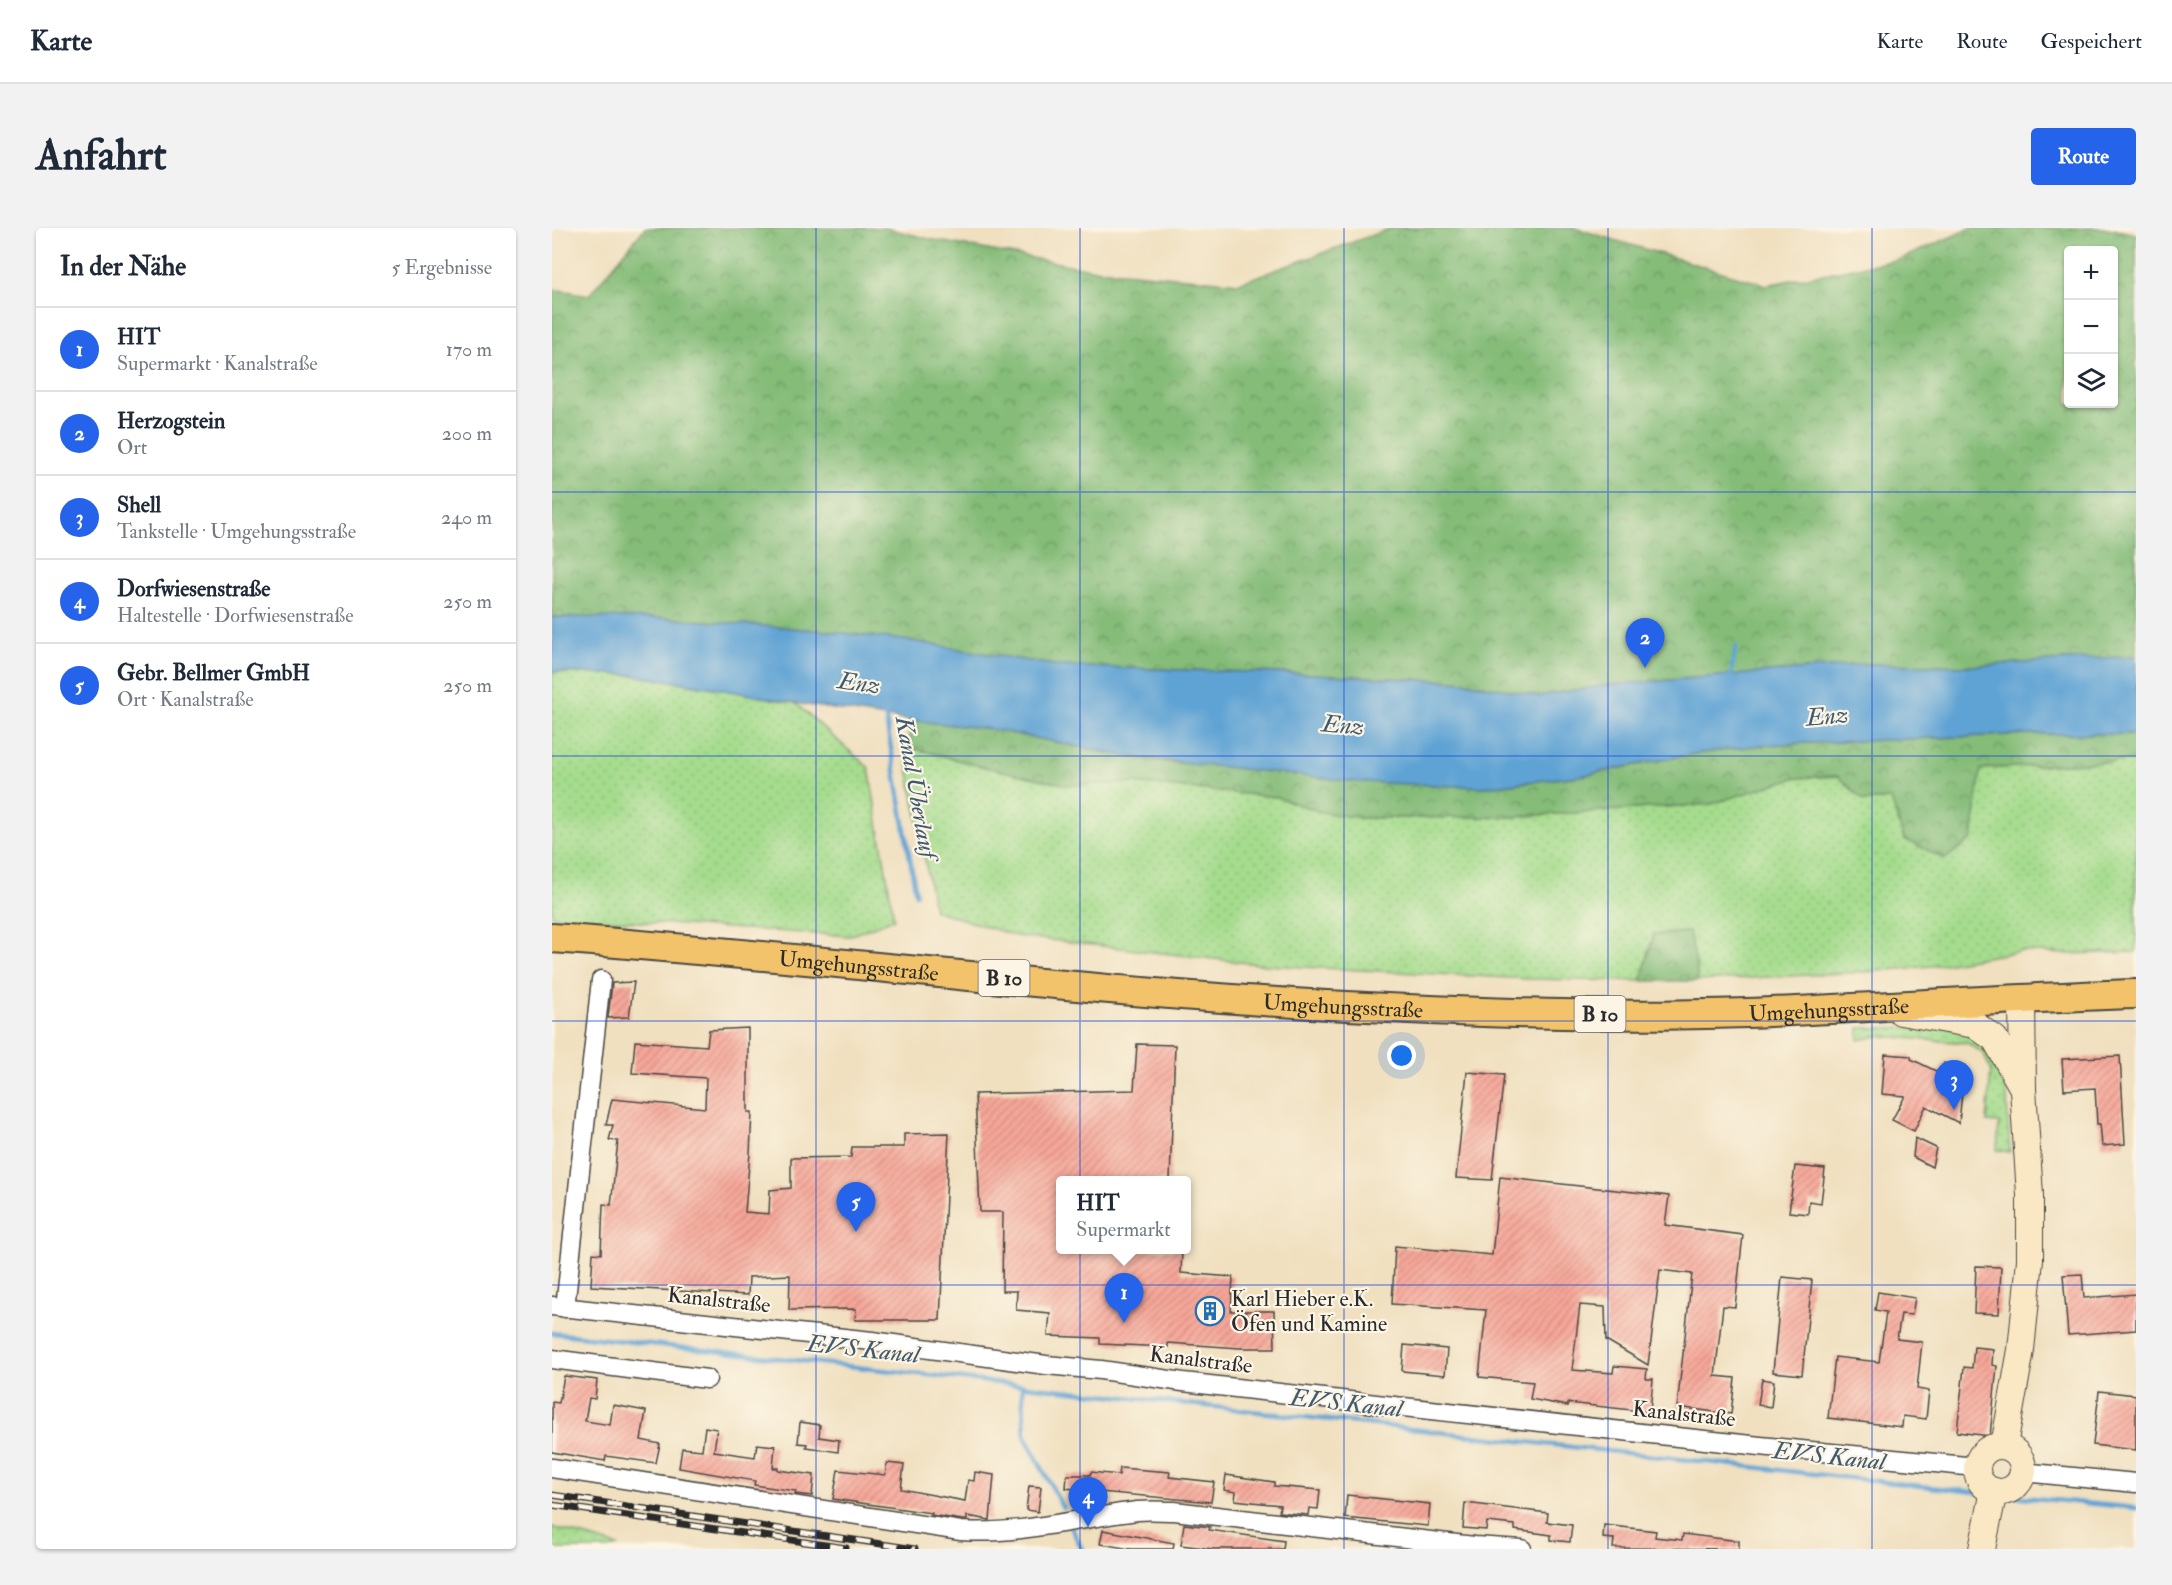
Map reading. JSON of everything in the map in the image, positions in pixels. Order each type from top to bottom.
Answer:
[{"type":"main road","name":"Umgehungsstraße","points":[[552,938],[757,954],[1206,997],[1346,1006],[1518,1013],[1743,1013],[2136,994]]},
{"type":"main road","points":[[2004,1446],[2021,1350],[2030,1260],[2030,1196],[2023,1089],[2022,998]]},
{"type":"main road","points":[[1874,1007],[1975,1025],[1995,1039],[2023,1089]]},
{"type":"main road","points":[[1993,1446],[2004,1446],[2016,1453],[2022,1462],[2023,1472],[2014,1487],[2006,1491],[1994,1491],[1986,1488],[1981,1482],[1976,1467],[1978,1459],[1985,1451],[1993,1446]]},
{"type":"main road","points":[[1983,1548],[1994,1491]]},
{"type":"street","name":"Kanalstraße","points":[[602,980],[558,1307],[872,1341],[1046,1365],[1385,1405],[1976,1467]]},
{"type":"street","points":[[552,1359],[707,1379]]},
{"type":"street","points":[[552,1468],[961,1531],[979,1532],[1052,1525],[1139,1511],[1174,1511],[1474,1546],[1522,1549]]},
{"type":"street","points":[[2023,1472],[2136,1483]]},
{"type":"green space","points":[[645,228],[885,228],[934,240],[1091,269],[1239,283],[1392,228],[1574,228],[1766,285],[1901,259],[1971,228],[2108,228],[2136,234],[2136,656],[1971,666],[1869,664],[1608,685],[1539,696],[1466,682],[1311,674],[1059,666],[912,641],[827,631],[667,618],[552,617],[552,289],[589,295]]},
{"type":"green space","points":[[552,672],[632,675],[795,703],[869,768],[894,919],[849,936],[552,916]]},
{"type":"green space","points":[[909,720],[991,729],[1125,756],[1177,763],[1484,787],[1579,776],[1687,755],[1761,745],[2031,734],[2136,734],[2136,760],[1981,769],[1972,839],[1945,859],[1904,839],[1891,799],[1864,801],[1838,776],[1794,778],[1711,804],[1510,817],[1360,818],[1321,812],[1276,797],[1134,783],[1067,785],[980,766],[909,747]]},
{"type":"green space","points":[[909,747],[980,766],[1067,785],[1134,783],[1276,797],[1321,811],[1360,818],[1510,817],[1711,804],[1794,778],[1838,776],[1864,801],[1891,799],[1904,839],[1972,839],[1980,769],[2136,760],[2136,952],[2064,954],[2021,951],[1932,966],[1697,981],[1697,968],[1689,932],[1654,934],[1641,981],[1529,979],[1266,965],[1016,936],[934,910],[907,762]]},
{"type":"green space","points":[[1689,932],[1697,968],[1697,981],[1641,981],[1654,934]]},
{"type":"green space","points":[[1950,1027],[1971,1031],[2003,1067],[2010,1152],[1997,1150],[1999,1123],[1987,1122],[1991,1070],[1983,1053],[1967,1043],[1878,1036],[1859,1040],[1859,1028]]},
{"type":"green space","points":[[552,1527],[618,1546],[610,1549],[552,1549]]},
{"type":"water","name":"Enz","points":[[552,617],[667,618],[827,631],[912,641],[1059,666],[1311,674],[1466,682],[1539,696],[1608,685],[1869,664],[1971,666],[2136,656],[2136,734],[2031,734],[1761,745],[1687,755],[1579,776],[1484,787],[1359,782],[1125,756],[991,729],[899,719],[632,675],[552,672]]},
{"type":"building","points":[[634,982],[629,1017],[608,1018],[612,983]]},
{"type":"building","points":[[748,1028],[748,1112],[752,1112],[745,1212],[769,1214],[770,1190],[791,1188],[791,1158],[851,1157],[852,1147],[904,1147],[904,1134],[949,1133],[940,1320],[855,1320],[856,1309],[789,1310],[790,1275],[749,1277],[748,1295],[591,1286],[593,1253],[601,1254],[603,1204],[611,1205],[618,1141],[609,1140],[613,1125],[606,1125],[612,1099],[705,1108],[706,1078],[632,1073],[635,1041],[707,1046],[709,1030]]},
{"type":"building","points":[[1137,1044],[1175,1045],[1170,1176],[1056,1176],[1056,1254],[1182,1254],[1181,1273],[1233,1277],[1231,1311],[1274,1311],[1275,1348],[1168,1343],[1168,1347],[1100,1344],[1100,1338],[1048,1336],[1050,1313],[1016,1310],[1017,1291],[1002,1291],[1003,1212],[980,1212],[975,1094],[1134,1090]]},
{"type":"building","points":[[1885,1054],[1911,1056],[1911,1059],[1942,1074],[1944,1063],[1964,1072],[1959,1123],[1926,1106],[1914,1131],[1892,1120],[1905,1096],[1882,1094]]},
{"type":"building","points":[[2120,1056],[2125,1144],[2102,1146],[2100,1124],[2097,1124],[2095,1088],[2064,1090],[2062,1059]]},
{"type":"building","points":[[1467,1072],[1504,1075],[1492,1180],[1456,1178]]},
{"type":"building","points":[[1915,1138],[1936,1148],[1932,1167],[1913,1157]]},
{"type":"building","points":[[1795,1166],[1825,1169],[1821,1203],[1809,1201],[1808,1214],[1789,1212]]},
{"type":"building","points":[[1500,1177],[1669,1196],[1665,1225],[1743,1235],[1735,1307],[1723,1306],[1715,1376],[1735,1378],[1731,1414],[1677,1407],[1692,1274],[1660,1270],[1648,1365],[1606,1340],[1605,1307],[1580,1305],[1572,1370],[1613,1373],[1614,1366],[1647,1369],[1646,1379],[1653,1379],[1650,1412],[1568,1403],[1568,1406],[1530,1399],[1533,1382],[1479,1377],[1486,1310],[1392,1304],[1395,1246],[1492,1255]]},
{"type":"building","points":[[1976,1266],[2001,1267],[1999,1314],[1974,1313]]},
{"type":"building","points":[[2082,1274],[2084,1298],[2136,1294],[2136,1330],[2068,1335],[2063,1275]]},
{"type":"building","points":[[1782,1277],[1812,1280],[1802,1375],[1773,1372]]},
{"type":"building","points":[[1878,1292],[1915,1298],[1912,1315],[1901,1314],[1897,1339],[1922,1342],[1917,1389],[1929,1391],[1926,1419],[1903,1416],[1902,1427],[1828,1418],[1835,1357],[1879,1362],[1886,1312],[1875,1310]]},
{"type":"building","points":[[1404,1345],[1447,1349],[1445,1375],[1402,1371]]},
{"type":"building","points":[[1974,1347],[1993,1349],[1992,1365],[1997,1366],[1990,1436],[1957,1432],[1964,1367],[1972,1368]]},
{"type":"building","points":[[564,1376],[597,1380],[595,1399],[589,1398],[585,1421],[610,1425],[613,1405],[646,1411],[641,1440],[660,1444],[656,1463],[606,1456],[605,1461],[552,1452],[552,1402],[559,1403]]},
{"type":"building","points":[[1762,1379],[1774,1381],[1771,1407],[1758,1405]]},
{"type":"building","points":[[2099,1391],[2136,1395],[2136,1450],[2093,1445]]},
{"type":"building","points":[[800,1422],[820,1425],[819,1437],[839,1440],[838,1452],[806,1447],[807,1444],[798,1443]]},
{"type":"building","points":[[705,1427],[717,1429],[714,1451],[755,1457],[757,1444],[775,1446],[773,1468],[814,1475],[812,1496],[795,1494],[796,1491],[754,1485],[755,1481],[679,1468],[682,1448],[702,1450]]},
{"type":"building","points":[[887,1463],[904,1465],[901,1489],[965,1501],[968,1480],[974,1481],[975,1472],[994,1475],[990,1520],[967,1516],[967,1520],[962,1520],[931,1515],[932,1513],[833,1499],[838,1470],[885,1475]]},
{"type":"building","points":[[1120,1468],[1170,1472],[1169,1477],[1214,1482],[1211,1502],[1100,1492],[1099,1495],[1074,1492],[1074,1489],[1066,1488],[1067,1475],[1090,1475],[1091,1472],[1119,1475]]},
{"type":"building","points":[[1226,1475],[1274,1482],[1274,1486],[1320,1490],[1318,1509],[1309,1508],[1308,1515],[1288,1513],[1279,1512],[1280,1505],[1235,1500],[1236,1492],[1224,1490]]},
{"type":"building","points":[[1029,1486],[1041,1487],[1038,1512],[1026,1510]]},
{"type":"building","points":[[1347,1495],[1430,1504],[1428,1526],[1345,1518]]},
{"type":"building","points":[[1465,1503],[1548,1513],[1547,1522],[1572,1525],[1570,1542],[1551,1540],[1551,1535],[1515,1530],[1515,1525],[1487,1522],[1486,1530],[1463,1528]]},
{"type":"building","points":[[1184,1524],[1284,1541],[1283,1549],[1213,1549],[1181,1545]]},
{"type":"building","points":[[1604,1525],[1656,1531],[1655,1537],[1682,1540],[1683,1534],[1739,1541],[1739,1549],[1613,1548],[1614,1539],[1603,1538]]},
{"type":"building","points":[[1103,1530],[1174,1543],[1173,1549],[1131,1549],[1100,1544]]},
{"type":"waterway","points":[[1730,679],[1736,647]]},
{"type":"waterway","name":"Kanal Überlauf","points":[[885,713],[916,894]]},
{"type":"waterway","name":"EVS Kanal","points":[[552,1333],[1984,1493]]},
{"type":"waterway","points":[[1022,1385],[1025,1436],[1063,1508]]},
{"type":"waterway","name":"EVS Kanal","points":[[2001,1495],[2136,1508]]},
{"type":"waterway","points":[[1071,1527],[1082,1549]]},
{"type":"railway","points":[[552,1495],[915,1549]]},
{"type":"railway","points":[[552,1505],[846,1548]]},
{"type":"place","name":"Herzogstein","points":[[1645,668]]},
{"type":"place","name":"Shell","points":[[1954,1110]]},
{"type":"place","name":"Gebr. Bellmer GmbH","points":[[856,1232]]},
{"type":"place","name":"Karl Hieber e.K. Öfen und Kamine","points":[[1210,1311]]},
{"type":"place","name":"HIT","points":[[1124,1323]]},
{"type":"place","name":"Dorfwiesenstraße","points":[[1088,1527]]}]
